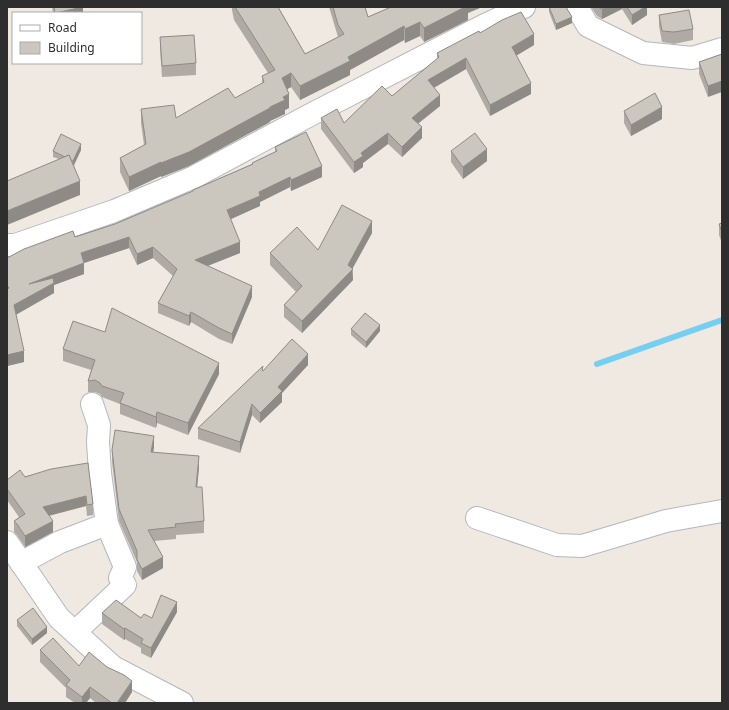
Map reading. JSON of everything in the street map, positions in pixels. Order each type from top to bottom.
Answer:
[{"type":"street","points":[[10,246],[114,211],[194,177],[469,33],[524,7]]},
{"type":"street","points":[[577,7],[588,26],[643,53],[692,58],[722,49]]},
{"type":"street","points":[[75,632],[125,585],[120,578],[125,567],[108,524],[100,473],[98,442],[99,425],[92,404]]},
{"type":"street","points":[[477,518],[557,545],[582,546],[666,521],[722,511]]},
{"type":"street","points":[[21,563],[60,542],[108,524]]},
{"type":"street","points":[[7,542],[59,618],[113,667],[182,703]]},
{"type":"building","points":[[54,7],[83,7],[60,12],[55,12]]},
{"type":"building","points":[[235,7],[278,7],[305,54],[344,34],[338,25],[333,7],[365,7],[368,17],[391,7],[465,7],[424,28],[420,22],[405,29],[404,26],[348,57],[350,61],[300,86],[291,73],[282,78],[289,94],[283,97],[285,100],[189,152],[161,162],[129,177],[120,158],[146,144],[141,109],[174,105],[176,118],[228,88],[235,98],[264,82],[262,76],[275,70]]},
{"type":"building","points":[[549,7],[566,7],[572,17],[556,24]]},
{"type":"building","points":[[627,7],[645,7],[632,15]]},
{"type":"building","points":[[689,10],[693,29],[674,32],[662,31],[659,15]]},
{"type":"building","points":[[521,12],[534,34],[512,47],[531,83],[490,105],[466,58],[428,80],[440,95],[412,118],[422,127],[402,147],[388,133],[361,153],[363,156],[354,162],[321,118],[337,109],[344,123],[382,86],[392,96],[439,57],[437,53],[479,31],[480,33],[502,20]]},
{"type":"building","points":[[194,35],[196,63],[162,66],[160,37]]},
{"type":"building","points":[[722,54],[722,81],[708,86],[699,62]]},
{"type":"building","points":[[655,93],[662,107],[631,125],[624,111]]},
{"type":"building","points":[[306,132],[322,166],[291,180],[290,177],[259,192],[260,196],[227,210],[240,242],[195,260],[252,286],[232,334],[191,312],[189,316],[158,303],[177,269],[153,247],[137,254],[129,237],[81,253],[84,263],[29,284],[53,278],[54,283],[14,305],[24,351],[7,355],[7,289],[9,288],[7,285],[7,258],[24,249],[73,231],[75,237],[115,224],[253,164],[252,163],[277,151],[275,147]]},
{"type":"building","points":[[475,133],[487,149],[463,167],[451,151]]},
{"type":"building","points":[[61,134],[81,144],[73,161],[69,155],[65,157],[53,151]]},
{"type":"building","points":[[69,155],[80,181],[7,211],[7,181]]},
{"type":"building","points":[[342,205],[372,221],[348,265],[353,269],[302,321],[284,305],[302,286],[270,253],[297,227],[318,250]]},
{"type":"building","points":[[722,223],[722,232],[719,224]]},
{"type":"building","points":[[112,308],[219,363],[188,423],[157,412],[156,417],[120,403],[124,393],[102,386],[95,380],[88,381],[95,360],[63,349],[73,321],[105,332]]},
{"type":"building","points":[[365,313],[380,325],[366,342],[351,329]]},
{"type":"building","points":[[292,339],[308,354],[278,387],[282,391],[260,413],[252,404],[240,442],[198,428],[263,366],[263,371]]},
{"type":"building","points":[[115,430],[154,436],[151,452],[199,456],[196,487],[202,487],[204,521],[175,524],[176,527],[148,530],[163,557],[142,569],[137,560],[137,551],[119,509],[112,450]]},
{"type":"building","points":[[88,463],[93,504],[87,505],[86,496],[43,507],[53,521],[25,536],[14,521],[25,514],[7,489],[7,480],[20,470],[25,477],[51,469]]},
{"type":"building","points":[[161,595],[177,602],[151,648],[141,643],[143,639],[125,628],[124,629],[102,613],[116,600],[141,618],[144,614],[152,618]]},
{"type":"building","points":[[33,608],[47,627],[32,639],[17,620]]},
{"type":"building","points":[[53,638],[79,666],[89,652],[107,667],[124,675],[132,681],[117,703],[112,703],[90,687],[82,697],[66,685],[70,680],[40,650]]},
{"type":"waterway","points":[[597,364],[722,320]]}]
